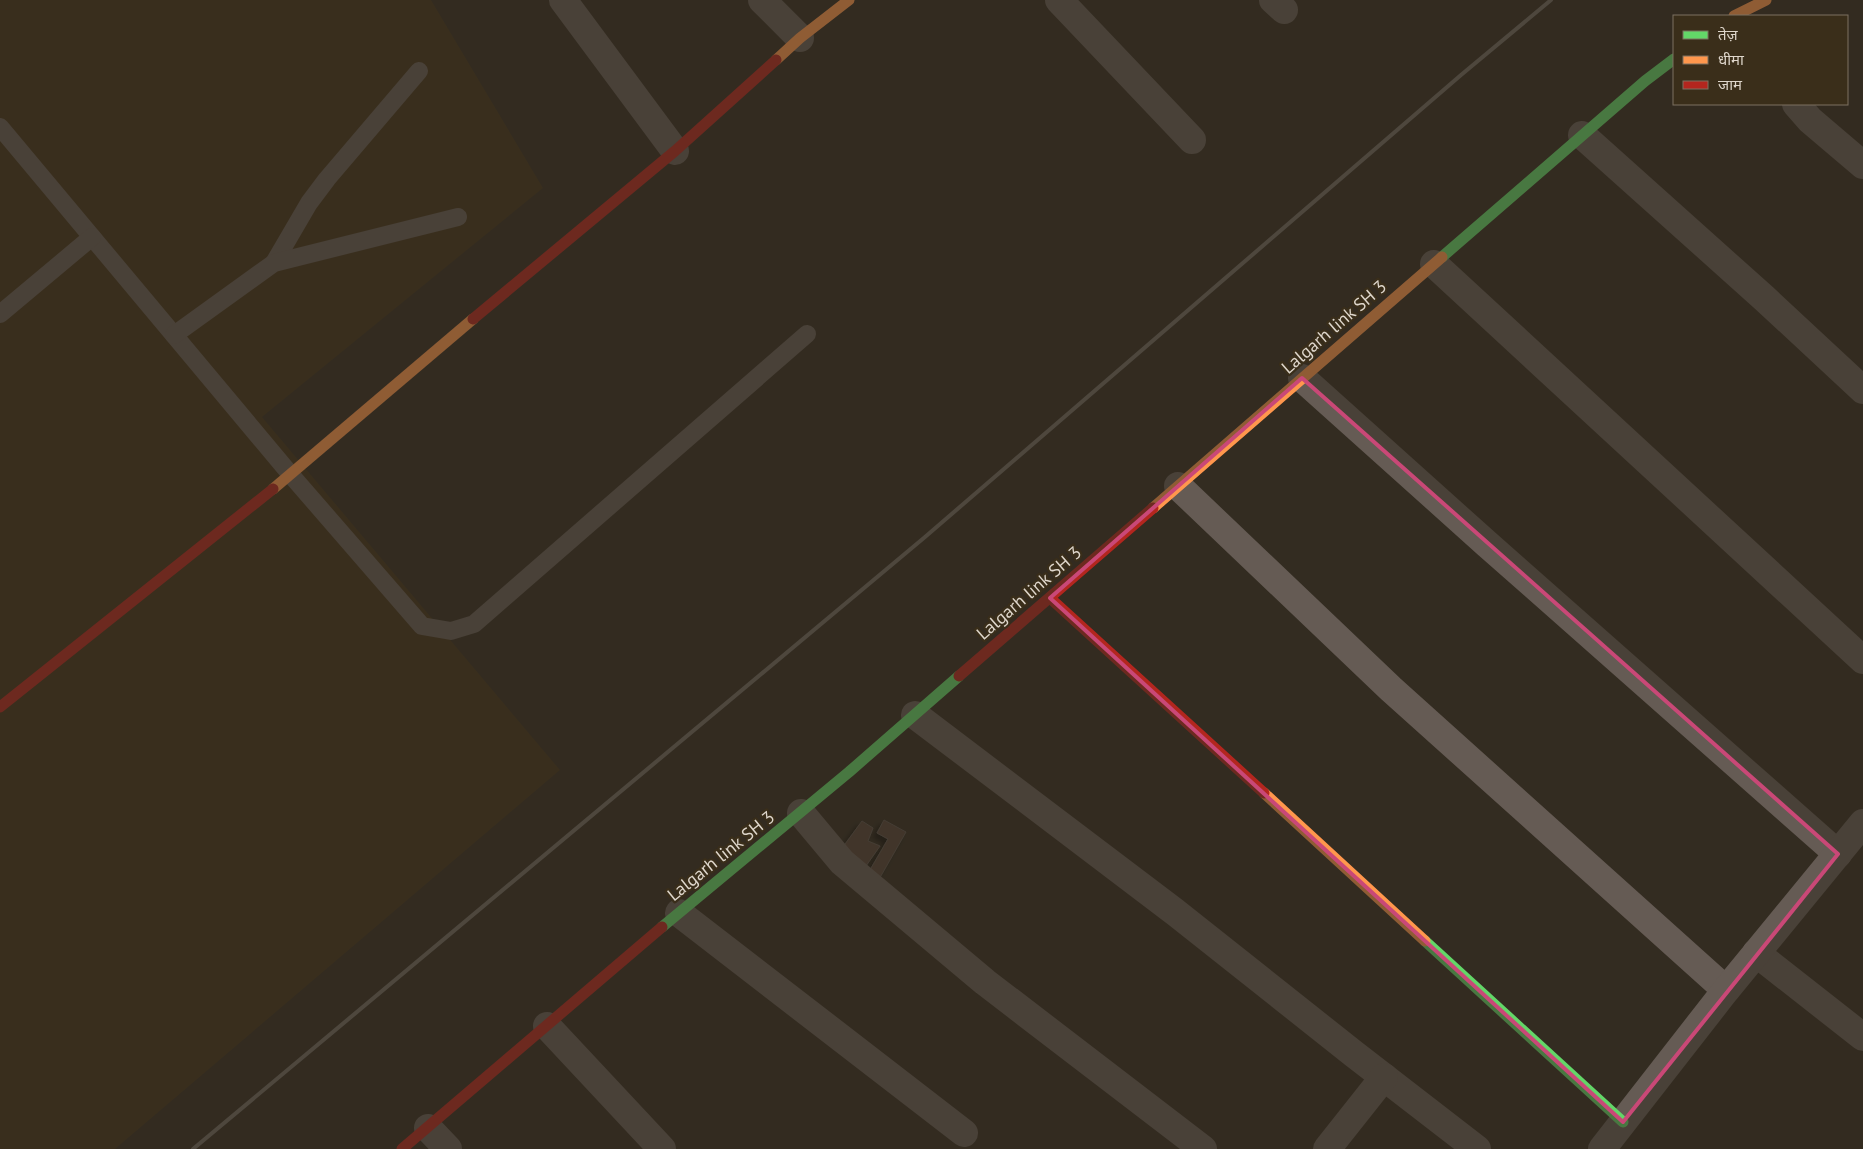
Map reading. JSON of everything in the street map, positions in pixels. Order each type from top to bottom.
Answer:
[{"type":"street","points":[[563,0],[675,151]]},
{"type":"street","points":[[762,0],[800,38]]},
{"type":"street","points":[[0,707],[291,475],[471,321],[675,151],[800,38],[849,0]]},
{"type":"street","points":[[1059,0],[1192,140]]},
{"type":"street","points":[[1736,15],[1766,0]]},
{"type":"street","name":"Lalgarh link SH 3","points":[[402,1149],[679,913],[801,814],[1582,135],[1673,60]]},
{"type":"street","points":[[1797,105],[1810,120],[1863,165]]},
{"type":"street","points":[[1582,135],[1764,298],[1863,390]]},
{"type":"street","points":[[1434,264],[1863,660]]},
{"type":"street","points":[[1302,378],[1502,558],[1853,841],[1756,953],[1602,1149]]},
{"type":"street","points":[[1178,486],[1391,689],[1726,990]]},
{"type":"street","points":[[1050,598],[1623,1122]]},
{"type":"street","points":[[915,715],[1175,912],[1476,1149]]},
{"type":"street","points":[[801,814],[842,862],[986,982],[1203,1149]]},
{"type":"street","points":[[679,913],[964,1133]]},
{"type":"street","points":[[1756,953],[1863,1037]]},
{"type":"street","points":[[547,1026],[662,1149]]},
{"type":"street","points":[[1327,1149],[1384,1077]]},
{"type":"street","points":[[428,1128],[448,1149]]},
{"type":"lane","points":[[274,263],[313,197],[419,71]]},
{"type":"lane","points":[[0,127],[291,475],[422,626],[451,631],[474,624],[807,334]]},
{"type":"lane","points":[[174,335],[274,263],[458,218]]},
{"type":"lane","points":[[0,314],[92,237]]},
{"type":"highlighted area","points":[[1302,378],[1838,854],[1623,1122],[1050,598]]},
{"type":"shaded area","points":[[0,0],[431,0],[543,188],[262,417],[560,770],[115,1149],[0,1149]]},
{"type":"building","points":[[884,820],[906,832],[878,881],[867,875],[888,839],[877,833]]},
{"type":"building","points":[[862,821],[873,828],[868,841],[880,846],[861,873],[837,855]]},
{"type":"railway","points":[[193,1149],[925,537],[1461,75],[1551,0]]},
{"type":"traffic: fast","points":[[1442,257],[1645,81],[1673,60]]},
{"type":"traffic: fast","points":[[662,927],[849,772],[959,676]]},
{"type":"traffic: fast","points":[[1425,941],[1623,1122]]},
{"type":"traffic: slow","points":[[776,60],[800,38],[849,0]]},
{"type":"traffic: slow","points":[[1736,15],[1766,0]]},
{"type":"traffic: slow","points":[[1153,508],[1442,257]]},
{"type":"traffic: slow","points":[[273,489],[473,319]]},
{"type":"traffic: slow","points":[[1264,793],[1425,941]]},
{"type":"traffic: jam","points":[[473,319],[675,151],[776,60]]},
{"type":"traffic: jam","points":[[0,707],[273,489]]},
{"type":"traffic: jam","points":[[959,676],[1153,508]]},
{"type":"traffic: jam","points":[[1050,598],[1264,793]]},
{"type":"traffic: jam","points":[[402,1149],[662,927]]}]
